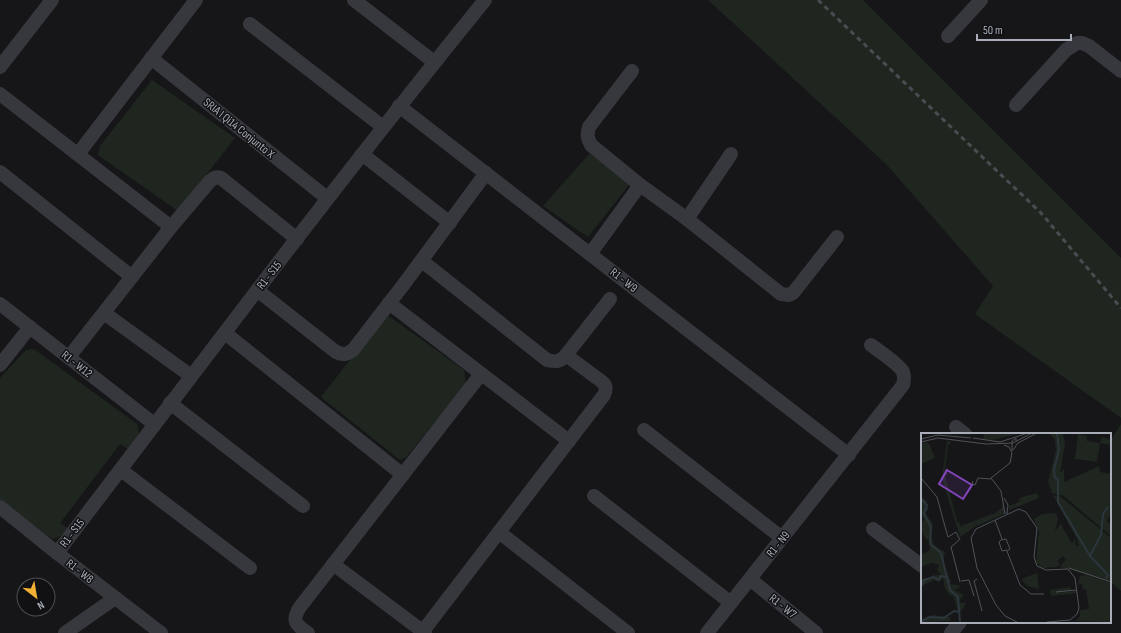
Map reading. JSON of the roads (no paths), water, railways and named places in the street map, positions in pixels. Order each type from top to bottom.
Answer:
[{"type":"street","points":[[0,68],[52,0]]},
{"type":"street","points":[[78,154],[196,0]]},
{"type":"street","points":[[354,0],[434,62]]},
{"type":"street","name":"R1 - S15","points":[[57,553],[327,198],[485,0]]},
{"type":"street","points":[[948,36],[982,0]]},
{"type":"street","points":[[250,24],[383,127]]},
{"type":"street","points":[[1016,105],[1066,50],[1077,42],[1089,46],[1121,71]]},
{"type":"street","name":"SRIA I Qi14 Conjunto X","points":[[151,58],[327,198]]},
{"type":"street","points":[[632,71],[589,127],[587,139],[591,145],[640,185],[687,219],[784,295],[793,293],[837,237]]},
{"type":"street","points":[[0,94],[171,227]]},
{"type":"street","name":"R1 - W9","points":[[399,106],[849,455]]},
{"type":"street","points":[[362,154],[450,223]]},
{"type":"street","points":[[687,219],[731,154]]},
{"type":"street","points":[[0,172],[132,277]]},
{"type":"street","points":[[257,290],[336,352],[342,355],[348,354],[353,350],[422,261],[486,173]]},
{"type":"street","points":[[69,357],[171,227],[213,178],[221,178],[297,239]]},
{"type":"street","points":[[590,254],[640,185]]},
{"type":"street","points":[[422,261],[547,360],[562,360],[610,299]]},
{"type":"street","points":[[389,303],[569,441]]},
{"type":"street","name":"R1 - W12","points":[[0,304],[154,424]]},
{"type":"street","points":[[104,313],[191,376]]},
{"type":"street","points":[[0,365],[30,327]]},
{"type":"street","points":[[225,332],[403,475]]},
{"type":"street","name":"R1 - N9","points":[[712,631],[731,603],[903,385],[905,380],[904,373],[900,368],[871,345]]},
{"type":"street","points":[[333,564],[424,632],[604,395],[606,390],[605,385],[566,356]]},
{"type":"street","points":[[308,633],[296,622],[296,613],[481,374]]},
{"type":"street","points":[[170,403],[302,506]]},
{"type":"street","points":[[644,430],[782,538]]},
{"type":"street","points":[[120,470],[250,568]]},
{"type":"street","points":[[594,496],[731,603]]},
{"type":"street","name":"R1 - W8","points":[[0,507],[161,633]]},
{"type":"street","points":[[873,529],[921,565]]},
{"type":"street","points":[[499,532],[628,633]]},
{"type":"street","name":"R1 - W7","points":[[750,579],[816,633]]},
{"type":"street","points":[[65,633],[119,601]]},
{"type":"street","points":[[81,633],[119,601]]},
{"type":"street","points":[[951,633],[959,623]]},
{"type":"railway","points":[[818,0],[1041,213],[1121,308]]}]
